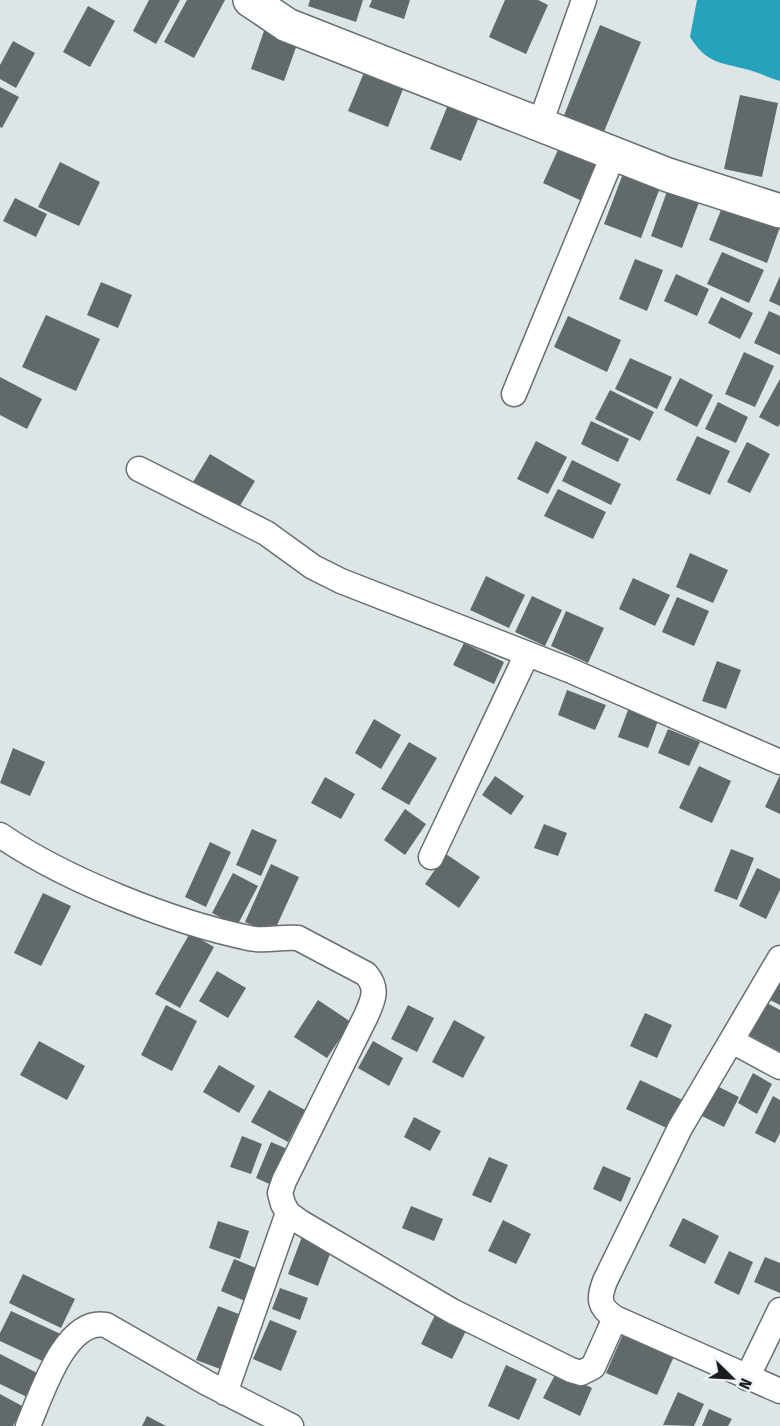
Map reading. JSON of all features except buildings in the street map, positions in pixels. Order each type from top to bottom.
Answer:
[{"type":"street","points":[[250,0],[287,25],[668,175],[780,211]]},
{"type":"street","points":[[540,124],[584,0]]},
{"type":"street","points":[[514,394],[614,153]]},
{"type":"street","points":[[139,469],[266,533],[322,572],[654,705],[780,762]]},
{"type":"street","points":[[431,857],[527,654]]},
{"type":"street","points":[[0,835],[31,856],[62,871],[182,919],[248,938],[266,940],[298,938],[366,974],[373,982],[374,998],[366,1016],[284,1181],[280,1193],[288,1213],[394,1279],[581,1373],[593,1366],[615,1318]]},
{"type":"street","points":[[780,958],[680,1128],[605,1281],[600,1303],[603,1310],[615,1318],[780,1391]]},
{"type":"street","points":[[732,1041],[780,1067]]},
{"type":"street","points":[[225,1393],[288,1213]]},
{"type":"street","points":[[747,1378],[780,1310]]},
{"type":"street","points":[[27,1426],[65,1346],[75,1333],[98,1323],[106,1324],[225,1393],[291,1426]]},
{"type":"water","points":[[697,0],[780,0],[780,81],[715,61],[702,52],[690,37]]}]
